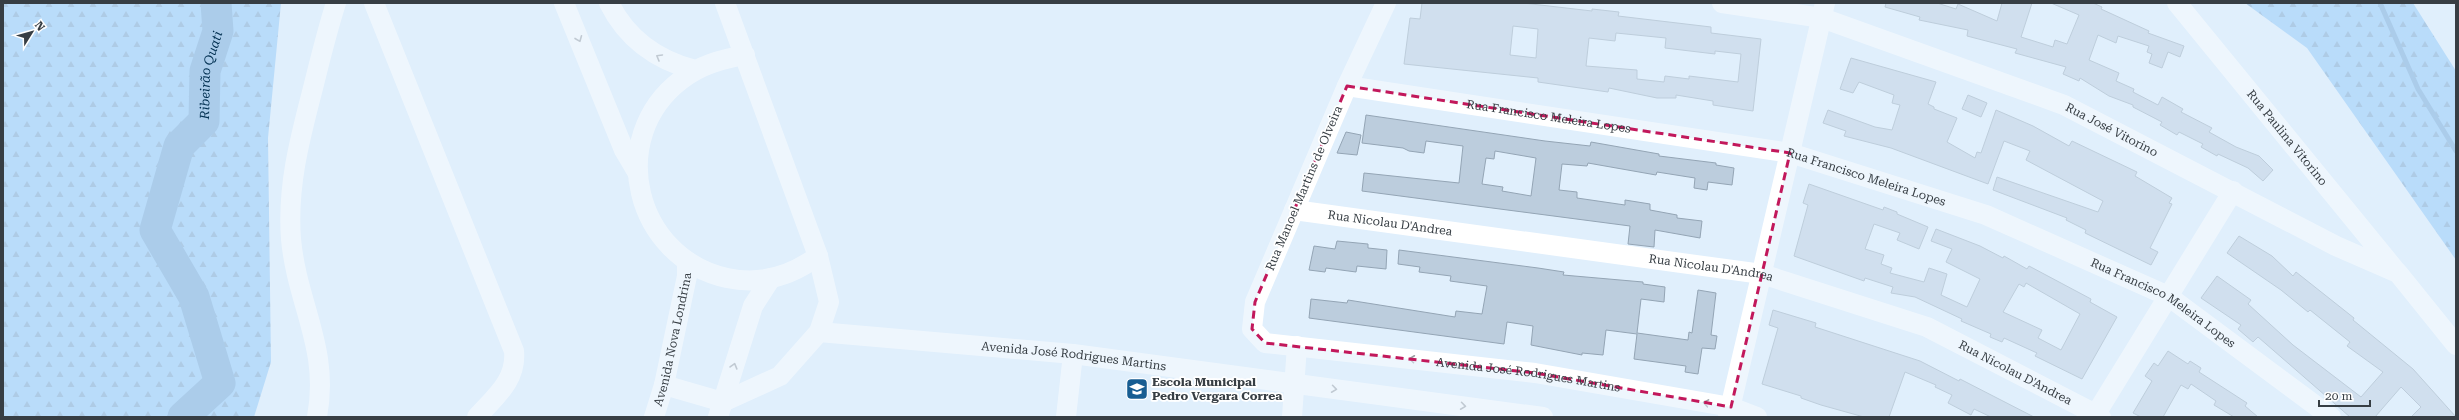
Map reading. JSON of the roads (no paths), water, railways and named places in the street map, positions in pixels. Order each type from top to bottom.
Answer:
[{"type":"street","points":[[317,417],[320,393],[319,360],[294,261],[290,217],[291,193],[297,147],[336,3]]},
{"type":"street","points":[[374,3],[514,351],[515,360],[511,377],[477,417]]},
{"type":"street","points":[[564,3],[624,150],[637,172],[644,206],[651,222],[665,241],[687,261],[702,270],[736,280],[771,278],[804,267],[818,256]]},
{"type":"street","points":[[609,3],[620,22],[638,43],[665,60],[695,70]]},
{"type":"street","points":[[721,409],[780,376],[819,332],[828,302],[818,256],[725,3]]},
{"type":"street","name":"Rua Manoel Martins de Olveira","points":[[1298,346],[1265,343],[1252,329],[1255,302],[1347,86],[1386,3]]},
{"type":"street","name":"Rua José Vitorino","points":[[1722,3],[1823,11],[2064,105],[2233,191],[2336,246],[2398,273],[2456,345]]},
{"type":"street","name":"Rua Paulina Vitorino","points":[[2177,3],[2398,273]]},
{"type":"street","points":[[1729,412],[1823,11]]},
{"type":"street","points":[[637,172],[642,137],[651,116],[667,92],[695,70],[711,63],[745,55]]},
{"type":"street","name":"Rua Francisco Meleira Lopes","points":[[1347,86],[1790,153],[1986,215],[2168,296],[2331,417]]},
{"type":"street","points":[[2097,416],[2168,296],[2233,191]]},
{"type":"street","name":"Rua Nicolau D'Andrea","points":[[1294,210],[1762,274],[1927,327],[2097,416]]},
{"type":"street","name":"Avenida Nova Londrina","points":[[654,417],[664,385],[687,276],[687,261]]},
{"type":"street","points":[[721,409],[753,306],[771,278]]},
{"type":"street","name":"Avenida José Rodrigues Martins","points":[[819,332],[1073,354],[1543,417]]},
{"type":"street","points":[[1292,417],[1298,346]]},
{"type":"street","name":"Avenida José Rodrigues Martins","points":[[1298,346],[1535,373],[1757,417]]},
{"type":"street","points":[[1066,417],[1073,354]]},
{"type":"street","points":[[664,385],[721,409]]},
{"type":"waterway","name":"Ribeirão Quati","points":[[183,417],[220,383],[194,297],[155,230],[179,146],[204,121],[205,71],[218,31],[216,3]]},
{"type":"waterway","points":[[2380,3],[2418,89],[2456,151]]},
{"type":"place","name":"Escola Municipal Pedro Vergara Correa","points":[[1137,389]]}]
